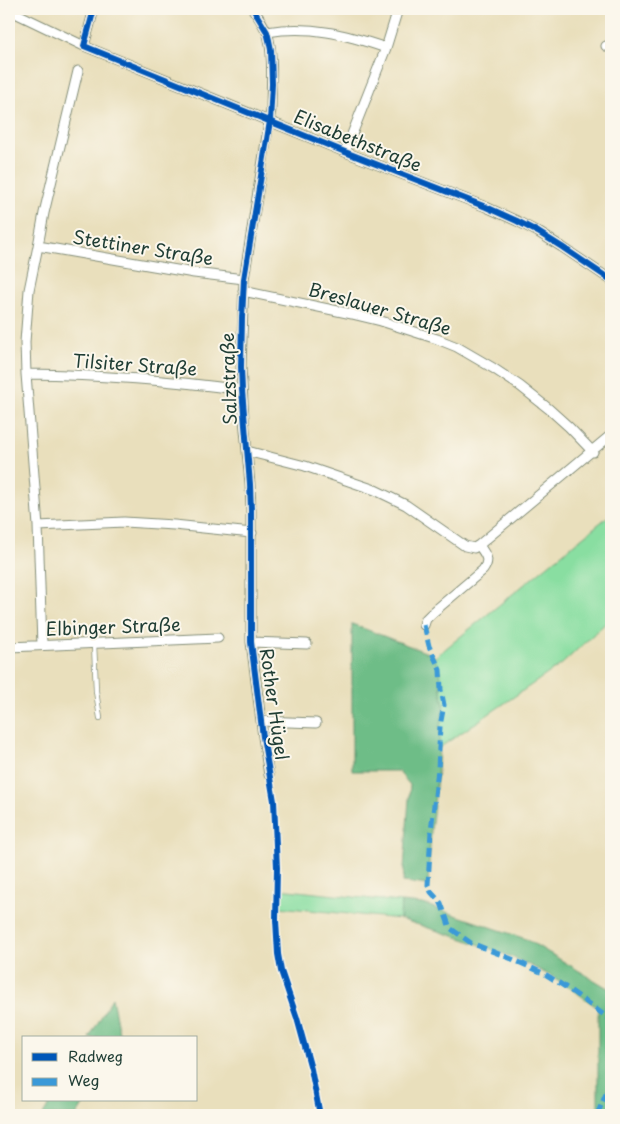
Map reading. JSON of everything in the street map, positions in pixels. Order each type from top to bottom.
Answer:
[{"type":"street","points":[[84,46],[94,9]]},
{"type":"street","name":"Salzstraße","points":[[251,640],[252,533],[250,484],[240,366],[244,279],[270,121],[272,84],[271,50],[266,32],[253,9]]},
{"type":"street","points":[[346,152],[386,48],[398,9]]},
{"type":"street","name":"Elisabethstraße","points":[[9,10],[84,46],[517,221],[562,246],[611,280]]},
{"type":"street","points":[[266,32],[291,30],[328,32],[352,37],[386,48]]},
{"type":"street","points":[[42,645],[38,526],[25,342],[29,290],[44,213],[78,71]]},
{"type":"street","name":"Stettiner Straße","points":[[38,246],[244,279]]},
{"type":"street","name":"Breslauer Straße","points":[[243,291],[374,320],[428,336],[456,347],[500,373],[549,409],[593,452]]},
{"type":"street","name":"Tilsiter Straße","points":[[26,374],[121,377],[242,390]]},
{"type":"street","points":[[247,450],[305,466],[375,490],[406,505],[465,546],[474,548],[479,546],[593,452],[611,435]]},
{"type":"street","points":[[38,526],[124,522],[252,533]]},
{"type":"street","points":[[424,625],[426,619],[431,614],[483,570],[487,564],[487,558],[479,546]]},
{"type":"street","name":"Elbinger Straße","points":[[9,647],[218,638]]},
{"type":"street","name":"Rother Hügel","points":[[270,774],[260,721],[251,640],[307,644]]},
{"type":"street","name":"Rother Hügel","points":[[260,721],[316,723]]},
{"type":"lane","points":[[94,643],[96,692],[100,718]]},
{"type":"green space","points":[[611,514],[611,618],[562,664],[439,748],[440,726],[444,705],[440,670],[434,658]]},
{"type":"green space","points":[[352,624],[433,655],[440,670],[444,705],[440,727],[428,885],[403,882],[410,785],[398,771],[352,771]]},
{"type":"green space","points":[[278,889],[401,902],[400,919],[279,907]]},
{"type":"green space","points":[[401,902],[423,904],[526,939],[611,990],[611,1115],[598,1115],[598,1008],[560,981],[530,965],[475,943],[400,919]]},
{"type":"green space","points":[[112,998],[120,1036],[90,1036]]},
{"type":"green space","points":[[51,1102],[85,1102],[77,1115],[43,1115]]},
{"type":"marked path","points":[[424,625],[429,646],[440,670],[444,705],[440,726],[438,769],[431,831],[428,885],[431,892],[441,903],[450,928],[471,943],[545,974],[611,1020]]},
{"type":"marked path","points":[[597,1115],[611,1078]]},
{"type":"cycle path","points":[[94,9],[84,46],[486,207],[538,232],[611,280]]},
{"type":"cycle path","points":[[253,9],[267,32],[271,50],[272,84],[270,121],[244,279],[242,318],[242,390],[251,510],[251,642],[263,737],[274,801],[278,954],[281,971],[297,1018],[311,1069],[320,1115]]}]
